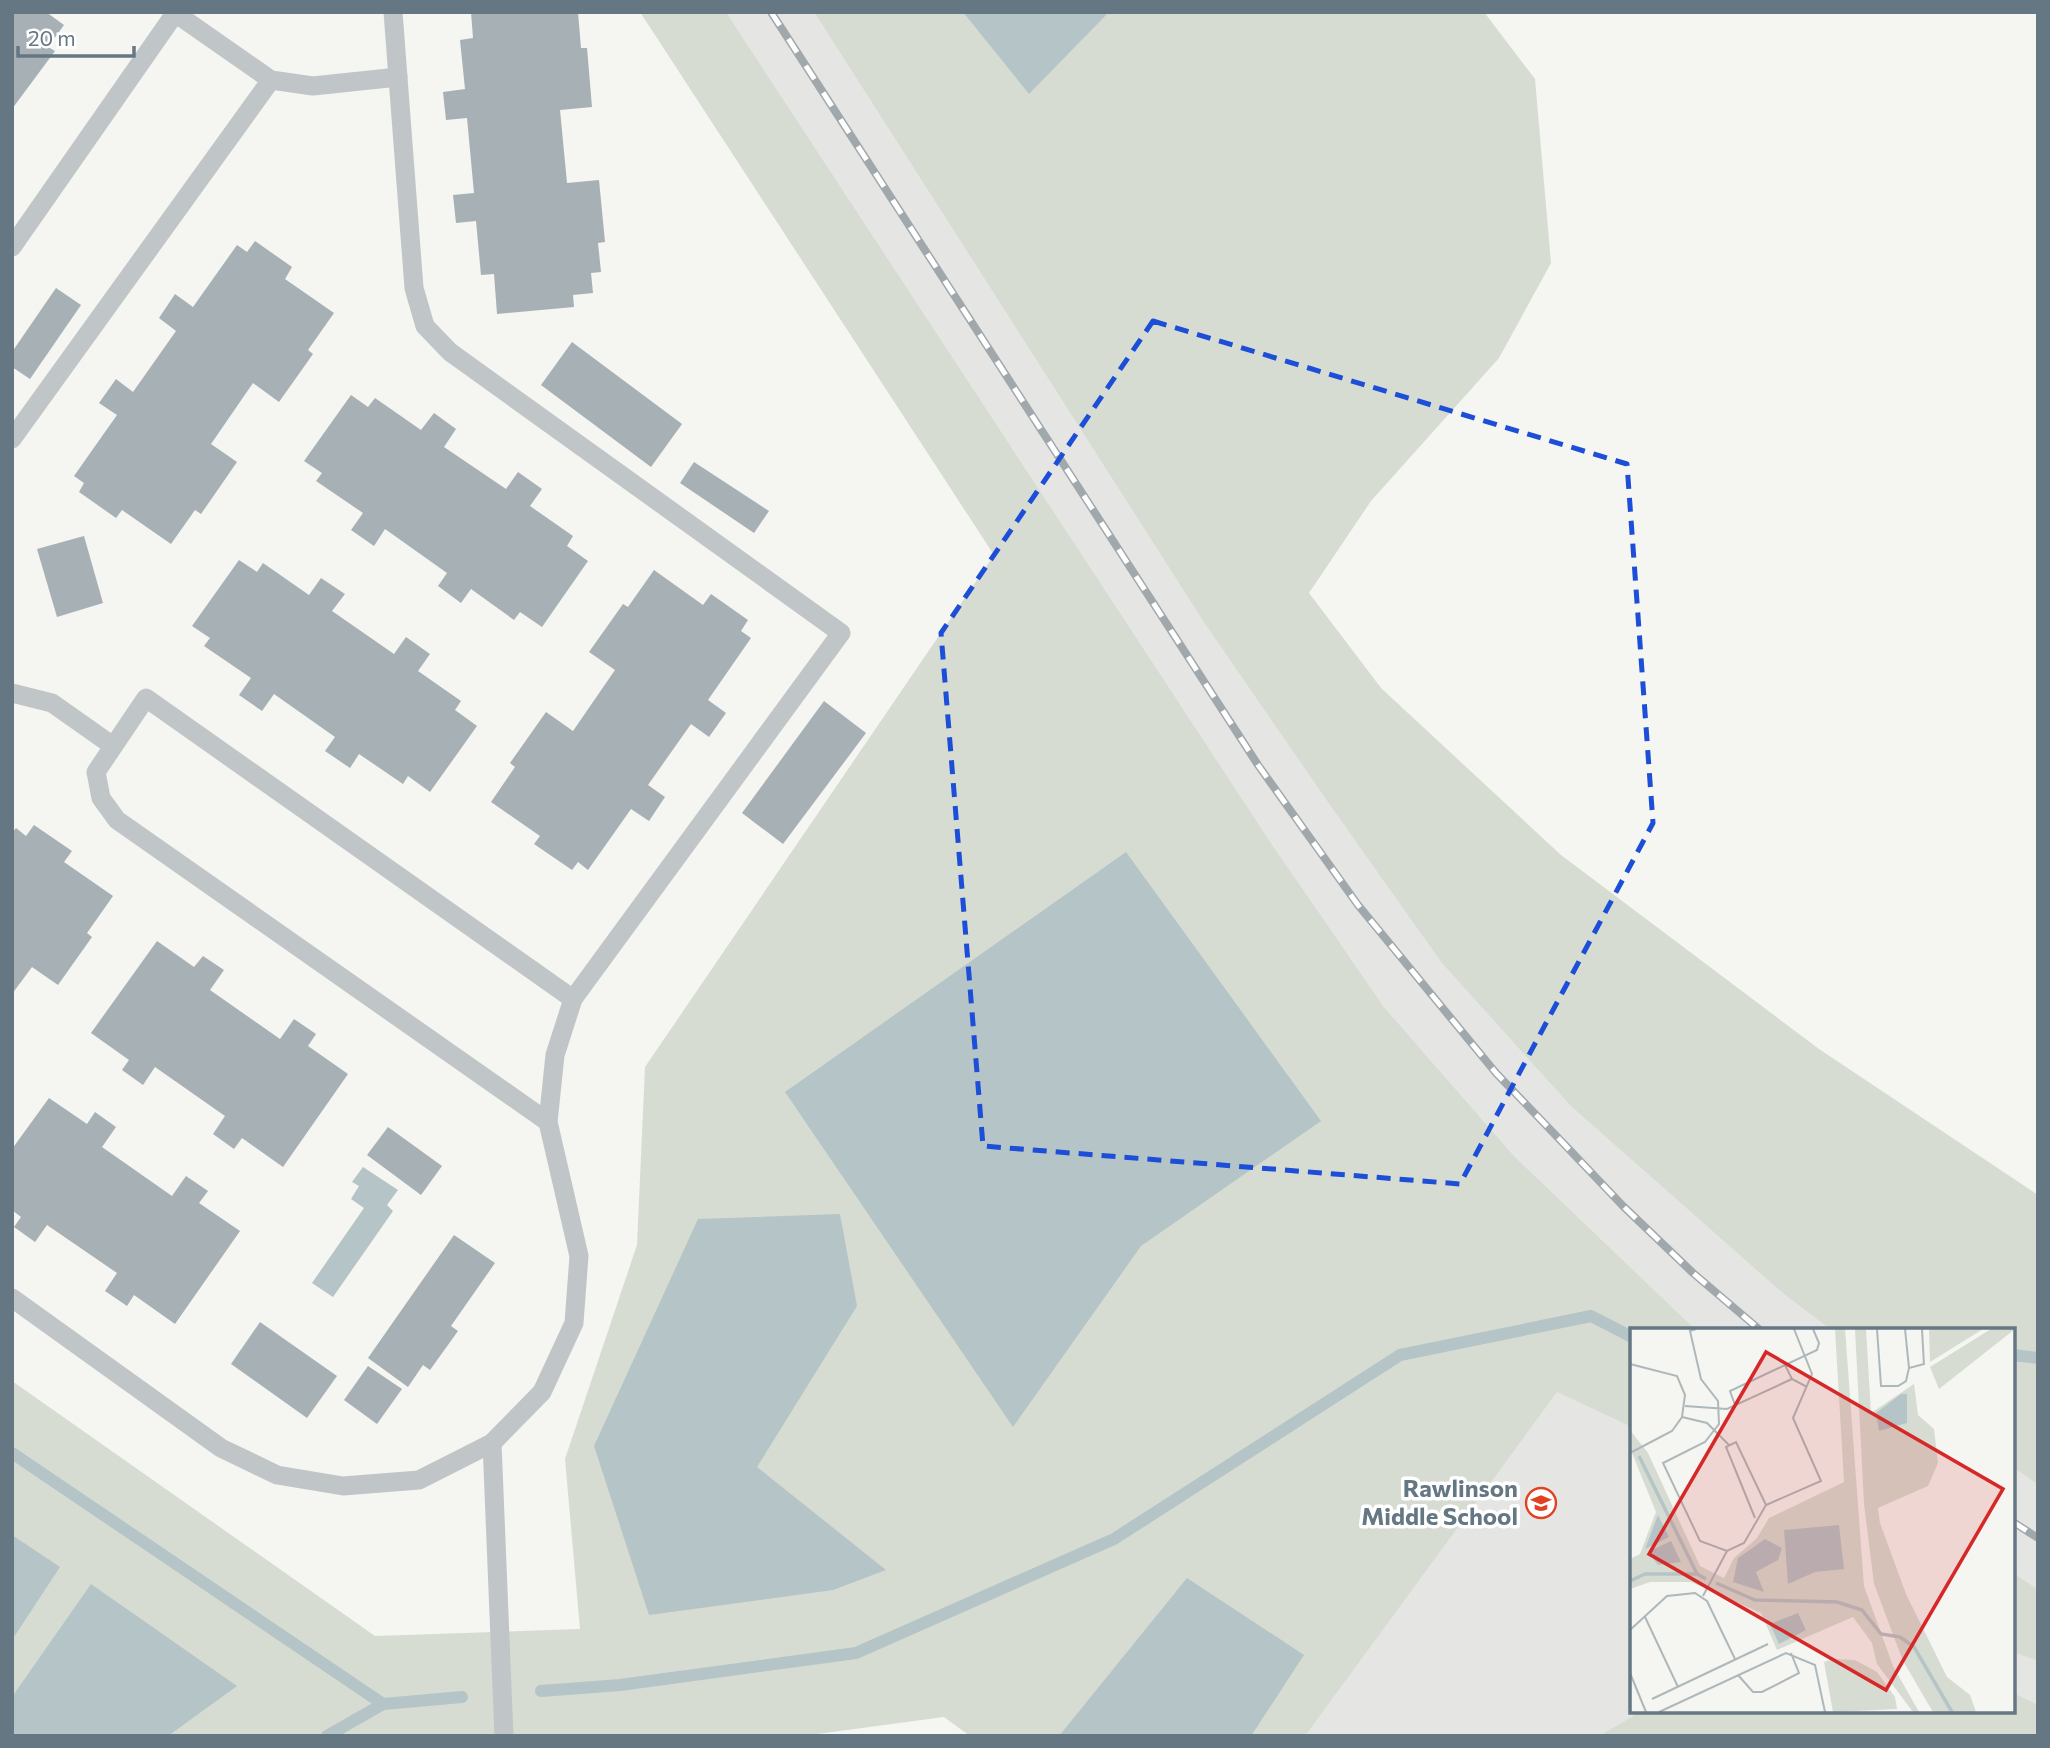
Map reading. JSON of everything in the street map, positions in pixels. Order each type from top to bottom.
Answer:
[{"type":"lane","points":[[12,1298],[221,1448],[277,1475],[343,1486],[419,1480],[492,1443],[541,1392],[574,1323],[579,1256],[548,1122],[555,1055],[573,999],[841,633],[450,352],[425,326],[414,288],[393,12]]},
{"type":"lane","points":[[12,247],[176,13],[271,80],[313,86],[398,77]]},
{"type":"lane","points":[[12,439],[271,80]]},
{"type":"lane","points":[[12,693],[52,703],[113,746]]},
{"type":"lane","points":[[548,1122],[117,820],[101,798],[96,772],[146,698],[573,999]]},
{"type":"lane","points":[[492,1443],[505,1736]]},
{"type":"highlighted area","points":[[1153,321],[1627,464],[1653,823],[1460,1184],[983,1146],[941,633]]},
{"type":"shaded area","points":[[640,12],[726,12],[1271,843],[1384,1007],[1514,1156],[1694,1328],[1630,1328],[1630,1426],[1557,1392],[1305,1736],[970,1736],[944,1717],[802,1736],[12,1736],[12,1381],[375,1636],[580,1629],[565,1459],[637,1245],[645,1067],[994,555]]},
{"type":"shaded area","points":[[726,12],[814,12],[1203,621],[1441,962],[1785,1295],[1828,1328],[1694,1328],[1514,1156],[1384,1007],[1271,843]]},
{"type":"shaded area","points":[[814,12],[1484,12],[1535,79],[1551,263],[1499,358],[1371,501],[1309,593],[1381,688],[1561,855],[1819,1049],[2038,1195],[2038,1485],[2015,1468],[2015,1328],[1828,1328],[1785,1295],[1571,1106],[1441,962],[1203,621]]},
{"type":"shaded area","points":[[963,12],[1109,12],[1029,94]]},
{"type":"shaded area","points":[[1126,852],[1321,1121],[1141,1246],[1013,1427],[785,1092]]},
{"type":"shaded area","points":[[363,1167],[398,1190],[387,1205],[393,1211],[333,1297],[312,1283],[364,1208],[351,1199],[359,1186],[352,1182]]},
{"type":"shaded area","points":[[840,1214],[857,1306],[757,1467],[886,1570],[833,1590],[649,1615],[594,1446],[698,1219]]},
{"type":"shaded area","name":"Rawlinson Middle School","points":[[1560,1339],[1630,1383],[1630,1713],[2015,1713],[2015,1623],[2038,1638],[2038,1736],[1295,1736]]},
{"type":"shaded area","points":[[2015,1468],[2038,1485],[2038,1589],[2015,1574]]},
{"type":"shaded area","points":[[12,1535],[60,1567],[12,1640]]},
{"type":"shaded area","points":[[2015,1574],[2038,1589],[2038,1661],[2015,1653]]},
{"type":"shaded area","points":[[1187,1578],[1304,1655],[1251,1736],[1059,1736]]},
{"type":"shaded area","points":[[91,1584],[237,1686],[168,1736],[12,1736],[12,1697]]},
{"type":"shaded area","points":[[2015,1694],[2038,1705],[2038,1736],[1599,1736],[1639,1713],[2015,1713]]},
{"type":"building","points":[[12,12],[46,12],[64,25],[48,47],[55,51],[12,109]]},
{"type":"building","points":[[471,12],[578,12],[581,48],[587,48],[592,107],[560,110],[567,183],[599,180],[605,242],[598,243],[601,272],[591,273],[593,293],[573,295],[574,307],[497,314],[494,274],[481,275],[476,221],[456,223],[453,195],[474,193],[467,118],[446,120],[443,92],[465,89],[460,40],[473,38]]},
{"type":"building","points":[[255,241],[292,267],[285,279],[334,313],[308,350],[313,354],[279,402],[253,383],[211,444],[237,462],[201,514],[195,510],[171,544],[122,510],[116,518],[79,492],[84,483],[74,476],[117,415],[99,403],[116,379],[133,392],[176,331],[159,318],[175,294],[193,307],[237,245],[247,252]]},
{"type":"building","points":[[56,288],[81,305],[30,379],[12,367],[12,352]]},
{"type":"building","points":[[572,342],[682,424],[651,467],[541,385]]},
{"type":"building","points":[[351,395],[368,407],[375,398],[421,430],[434,413],[456,429],[444,447],[506,489],[518,472],[542,489],[530,506],[573,536],[567,546],[588,561],[542,627],[520,612],[514,620],[471,589],[461,603],[438,586],[447,573],[385,529],[374,546],[351,530],[363,513],[316,481],[322,473],[304,461]]},
{"type":"building","points":[[694,462],[769,511],[754,533],[680,483]]},
{"type":"building","points":[[84,536],[103,603],[57,617],[37,549]]},
{"type":"building","points":[[239,560],[257,572],[263,563],[309,595],[321,578],[345,594],[332,611],[394,654],[406,637],[430,654],[418,671],[461,701],[455,710],[477,726],[430,792],[408,776],[403,784],[359,754],[350,768],[325,751],[335,737],[274,694],[262,711],[239,695],[251,678],[204,646],[210,638],[192,626]]},
{"type":"building","points":[[654,570],[703,605],[711,594],[748,620],[741,631],[751,638],[708,700],[726,713],[709,737],[691,724],[648,785],[665,797],[649,821],[631,809],[588,870],[578,862],[572,870],[534,844],[540,836],[491,802],[515,767],[510,763],[546,712],[573,731],[615,670],[589,652],[623,604],[628,607]]},
{"type":"building","points":[[824,701],[866,733],[783,844],[742,813]]},
{"type":"building","points":[[34,825],[72,851],[64,862],[113,896],[87,933],[92,937],[58,985],[32,967],[12,994],[12,833],[16,828],[26,836]]},
{"type":"building","points":[[157,941],[194,967],[203,956],[224,970],[210,990],[280,1039],[294,1019],[316,1034],[308,1046],[348,1074],[283,1167],[242,1138],[234,1149],[213,1134],[225,1116],[155,1067],[143,1085],[122,1070],[129,1060],[91,1033]]},
{"type":"building","points":[[49,1098],[87,1124],[95,1112],[116,1127],[102,1147],[172,1196],[186,1176],[208,1191],[199,1203],[240,1231],[175,1324],[134,1295],[127,1306],[105,1291],[117,1273],[47,1225],[35,1242],[14,1227],[21,1217],[12,1210],[12,1149]]},
{"type":"building","points":[[388,1127],[442,1166],[421,1195],[367,1155]]},
{"type":"building","points":[[454,1235],[495,1263],[451,1326],[458,1331],[430,1370],[423,1365],[408,1387],[368,1358]]},
{"type":"building","points":[[260,1322],[337,1376],[307,1418],[231,1364]]},
{"type":"building","points":[[368,1366],[402,1389],[377,1424],[344,1400]]},
{"type":"waterway","points":[[541,1691],[620,1685],[856,1653],[1114,1539],[1400,1355],[1591,1316],[1630,1336]]},
{"type":"waterway","points":[[2015,1355],[2038,1358]]},
{"type":"waterway","points":[[12,1453],[383,1704]]},
{"type":"waterway","points":[[327,1736],[383,1704],[462,1697]]},
{"type":"railway","points":[[771,12],[1258,765],[1358,905],[1496,1073],[1623,1206],[1693,1273],[1758,1328]]},
{"type":"railway","points":[[2015,1523],[2038,1538]]},
{"type":"place","name":"Rawlinson Middle School","points":[[1541,1503]]}]
